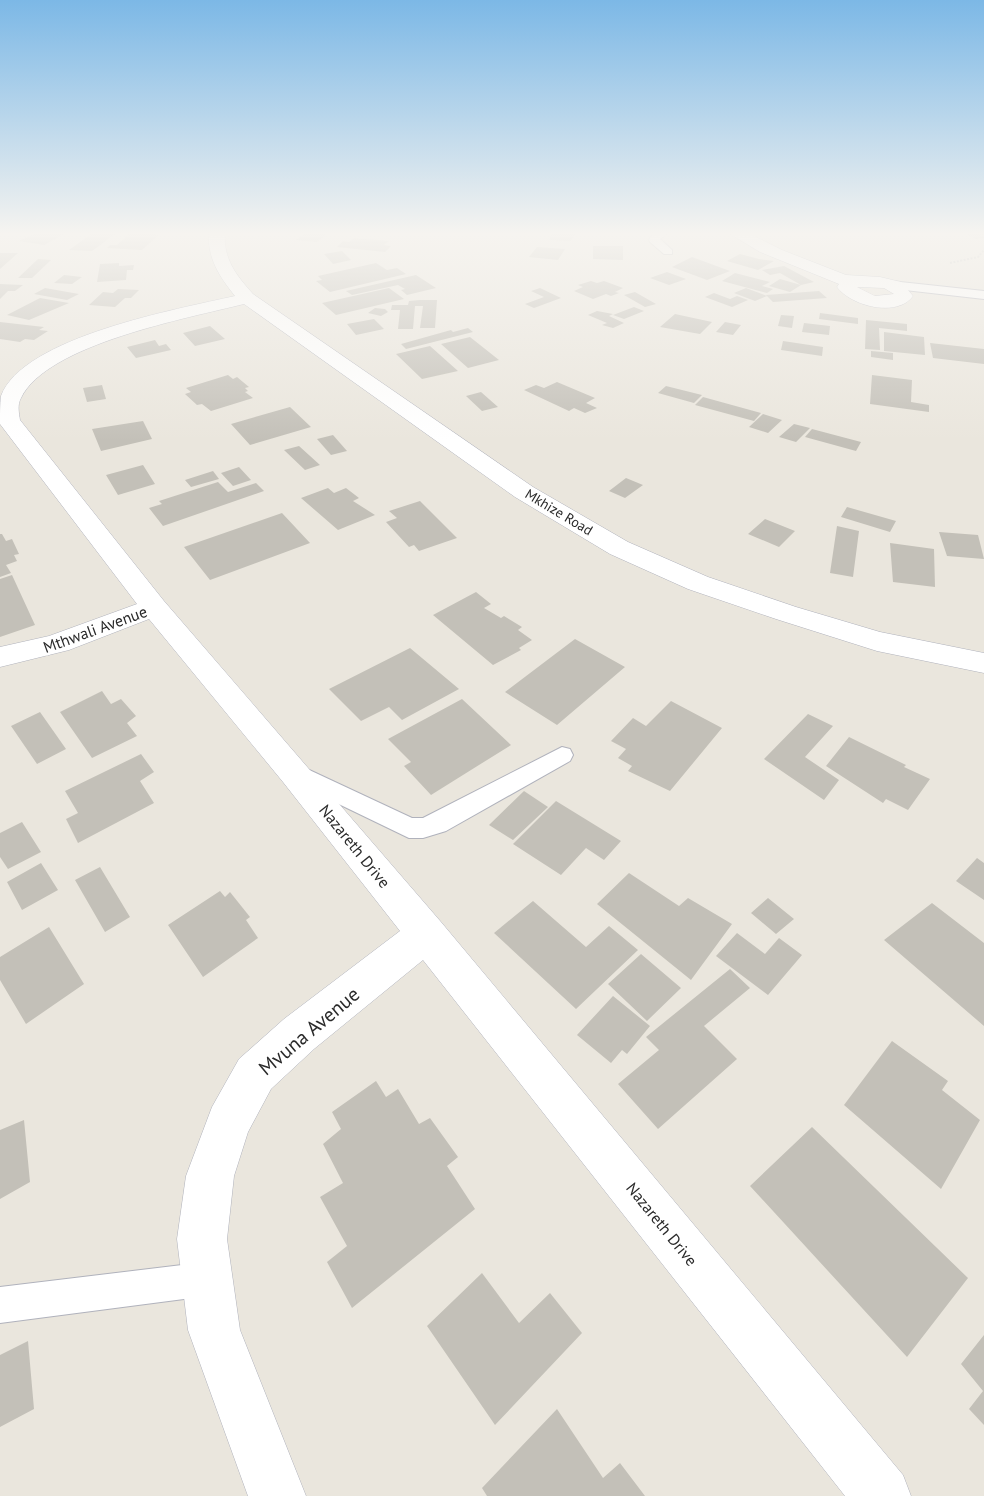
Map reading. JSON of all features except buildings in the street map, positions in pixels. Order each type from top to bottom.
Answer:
[{"type":"street","name":"Nazareth Drive","points":[[233,302],[114,333],[61,352],[32,372],[15,390],[7,406],[6,424],[154,607],[296,773],[882,1496]]},
{"type":"street","name":"Mkhize Road","points":[[253,302],[524,492],[619,548],[698,583],[786,613],[877,641],[984,663]]},
{"type":"street","name":"Mthwali Avenue","points":[[0,657],[27,653],[66,642],[154,607]]},
{"type":"street","name":"Mvuna Avenue","points":[[277,1496],[214,1330],[202,1239],[210,1176],[228,1122],[255,1074],[299,1034],[427,934]]},
{"type":"lane","points":[[296,773],[409,828],[423,828],[437,824],[562,755]]},
{"type":"lane","points":[[0,1305],[207,1279]]}]
